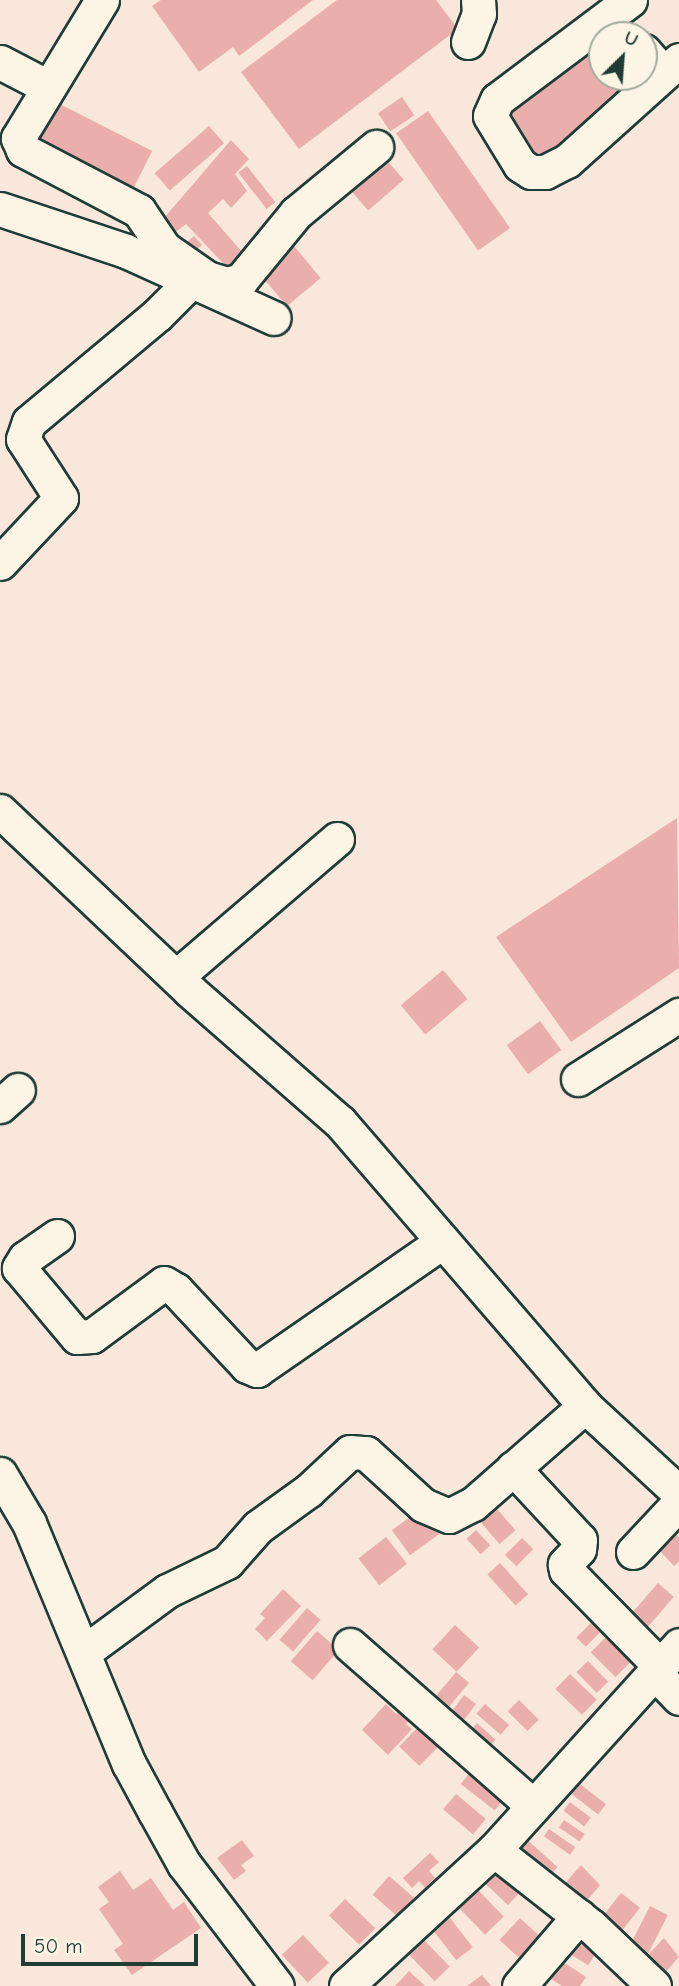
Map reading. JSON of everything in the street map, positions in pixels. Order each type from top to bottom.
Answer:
[{"type":"street","points":[[102,0],[48,88],[21,125],[18,138],[23,150],[139,211],[179,262],[227,284],[241,280],[296,213],[376,147]]},
{"type":"street","points":[[468,42],[480,14],[478,0]]},
{"type":"street","points":[[625,16],[506,93],[491,109],[500,139],[520,165],[531,172],[545,172],[567,161],[662,61]]},
{"type":"street","points":[[0,62],[48,88]]},
{"type":"street","points":[[0,209],[126,251],[274,318]]},
{"type":"street","points":[[0,563],[61,498],[23,439],[25,428],[192,280]]},
{"type":"street","points":[[0,811],[176,977],[341,1122],[585,1406],[679,1493]]},
{"type":"street","points":[[176,977],[337,839]]},
{"type":"street","points":[[578,1079],[679,1015]]},
{"type":"street","points":[[57,1236],[25,1258],[19,1268],[76,1337],[92,1336],[164,1283],[176,1290],[247,1366],[257,1370],[443,1241]]},
{"type":"street","points":[[84,1652],[167,1591],[227,1562],[258,1527],[307,1491],[349,1452],[366,1453],[423,1505],[449,1516],[472,1504],[585,1406]]},
{"type":"street","points":[[513,1468],[580,1540],[566,1570],[664,1661],[679,1698]]},
{"type":"street","points":[[0,1474],[29,1524],[130,1764],[184,1864],[277,1986]]},
{"type":"street","points":[[633,1552],[679,1503]]},
{"type":"street","points":[[350,1645],[533,1806]]},
{"type":"street","points":[[346,1986],[494,1850],[664,1661]]},
{"type":"street","points":[[494,1850],[579,1916],[654,1986]]},
{"type":"street","points":[[519,1986],[579,1916]]},
{"type":"building","points":[[161,0],[313,0],[239,56],[233,47],[199,72],[152,6]]},
{"type":"building","points":[[337,0],[436,0],[458,29],[299,149],[241,72]]},
{"type":"building","points":[[585,39],[588,43],[588,91],[623,91],[626,95],[529,166],[493,110]]},
{"type":"building","points":[[402,97],[414,115],[390,131],[378,113]]},
{"type":"building","points":[[48,98],[152,151],[129,197],[24,144]]},
{"type":"building","points":[[428,111],[510,228],[478,251],[396,133]]},
{"type":"building","points":[[209,126],[224,143],[170,191],[155,173]]},
{"type":"building","points":[[231,140],[249,159],[235,174],[247,191],[231,208],[223,199],[208,213],[250,261],[236,277],[186,224],[172,235],[164,218]]},
{"type":"building","points":[[384,157],[404,180],[368,210],[349,188]]},
{"type":"building","points":[[247,166],[275,202],[267,209],[238,173]]},
{"type":"building","points":[[194,236],[202,245],[191,255],[183,246]]},
{"type":"building","points":[[293,245],[321,278],[287,306],[259,273]]},
{"type":"building","points":[[677,818],[679,968],[571,1042],[496,937]]},
{"type":"building","points":[[443,970],[467,999],[425,1034],[401,1005]]},
{"type":"building","points":[[540,1021],[561,1050],[528,1074],[507,1045]]},
{"type":"building","points":[[421,1509],[439,1534],[410,1555],[392,1530]]},
{"type":"building","points":[[497,1509],[515,1530],[500,1544],[481,1523]]},
{"type":"building","points":[[476,1530],[490,1545],[481,1554],[466,1539]]},
{"type":"building","points":[[674,1532],[679,1537],[679,1562],[674,1566],[657,1548]]},
{"type":"building","points":[[386,1537],[407,1564],[379,1585],[358,1559]]},
{"type":"building","points":[[522,1538],[533,1549],[516,1566],[505,1555]]},
{"type":"building","points":[[500,1563],[528,1594],[515,1606],[487,1574]]},
{"type":"building","points":[[658,1583],[674,1597],[646,1628],[630,1615]]},
{"type":"building","points":[[283,1589],[301,1606],[267,1641],[255,1629],[265,1618],[260,1614]]},
{"type":"building","points":[[307,1608],[321,1620],[293,1652],[279,1640]]},
{"type":"building","points":[[604,1610],[613,1619],[586,1647],[576,1638]]},
{"type":"building","points":[[455,1625],[479,1648],[457,1672],[432,1649]]},
{"type":"building","points":[[617,1626],[642,1651],[616,1677],[591,1652]]},
{"type":"building","points":[[317,1631],[339,1650],[313,1680],[291,1661]]},
{"type":"building","points":[[588,1661],[608,1682],[597,1693],[576,1672]]},
{"type":"building","points":[[456,1672],[469,1683],[443,1714],[430,1703]]},
{"type":"building","points":[[570,1674],[597,1700],[582,1715],[555,1689]]},
{"type":"building","points":[[464,1695],[476,1704],[459,1727],[447,1718]]},
{"type":"building","points":[[519,1700],[539,1720],[527,1731],[508,1711]]},
{"type":"building","points":[[386,1704],[396,1714],[402,1707],[412,1717],[406,1724],[412,1729],[388,1755],[362,1730]]},
{"type":"building","points":[[485,1704],[509,1725],[501,1735],[476,1714]]},
{"type":"building","points":[[477,1723],[496,1740],[483,1754],[464,1737]]},
{"type":"building","points":[[420,1725],[440,1744],[419,1766],[399,1747]]},
{"type":"building","points":[[475,1766],[509,1792],[495,1811],[461,1784]]},
{"type":"building","points":[[580,1784],[606,1804],[598,1815],[572,1794]]},
{"type":"building","points":[[456,1794],[486,1819],[473,1834],[443,1809]]},
{"type":"building","points":[[570,1802],[591,1818],[584,1826],[563,1811]]},
{"type":"building","points":[[564,1820],[585,1834],[580,1841],[559,1827]]},
{"type":"building","points":[[549,1829],[575,1847],[570,1855],[544,1836]]},
{"type":"building","points":[[524,1837],[557,1867],[543,1883],[510,1853]]},
{"type":"building","points":[[242,1840],[254,1856],[241,1865],[246,1871],[234,1880],[217,1858]]},
{"type":"building","points":[[430,1853],[439,1862],[429,1871],[435,1878],[425,1888],[419,1881],[412,1888],[403,1878]]},
{"type":"building","points":[[503,1862],[527,1885],[508,1905],[484,1882]]},
{"type":"building","points":[[581,1865],[600,1885],[581,1908],[561,1888]]},
{"type":"building","points":[[120,1871],[133,1890],[151,1878],[173,1910],[184,1902],[201,1928],[132,1975],[114,1950],[123,1944],[99,1909],[109,1902],[98,1887]]},
{"type":"building","points":[[389,1876],[414,1898],[398,1917],[373,1895]]},
{"type":"building","points":[[478,1890],[504,1917],[485,1935],[459,1908]]},
{"type":"building","points":[[621,1893],[640,1908],[617,1938],[598,1923]]},
{"type":"building","points":[[345,1899],[375,1928],[359,1945],[329,1916]]},
{"type":"building","points":[[650,1906],[668,1915],[647,1956],[629,1947]]},
{"type":"building","points":[[450,1918],[473,1947],[456,1960],[433,1931]]},
{"type":"building","points":[[520,1918],[546,1942],[525,1964],[500,1940]]},
{"type":"building","points":[[582,1931],[602,1943],[588,1965],[569,1953]]},
{"type":"building","points":[[303,1935],[329,1963],[308,1983],[282,1955]]},
{"type":"building","points":[[664,1938],[679,1957],[662,1976],[644,1959]]},
{"type":"building","points":[[424,1940],[450,1967],[435,1981],[409,1955]]},
{"type":"building","points":[[560,1960],[586,1977],[580,1986],[562,1986],[548,1977]]},
{"type":"building","points":[[409,1971],[425,1986],[395,1986]]},
{"type":"building","points":[[482,1975],[491,1986],[467,1986]]}]
